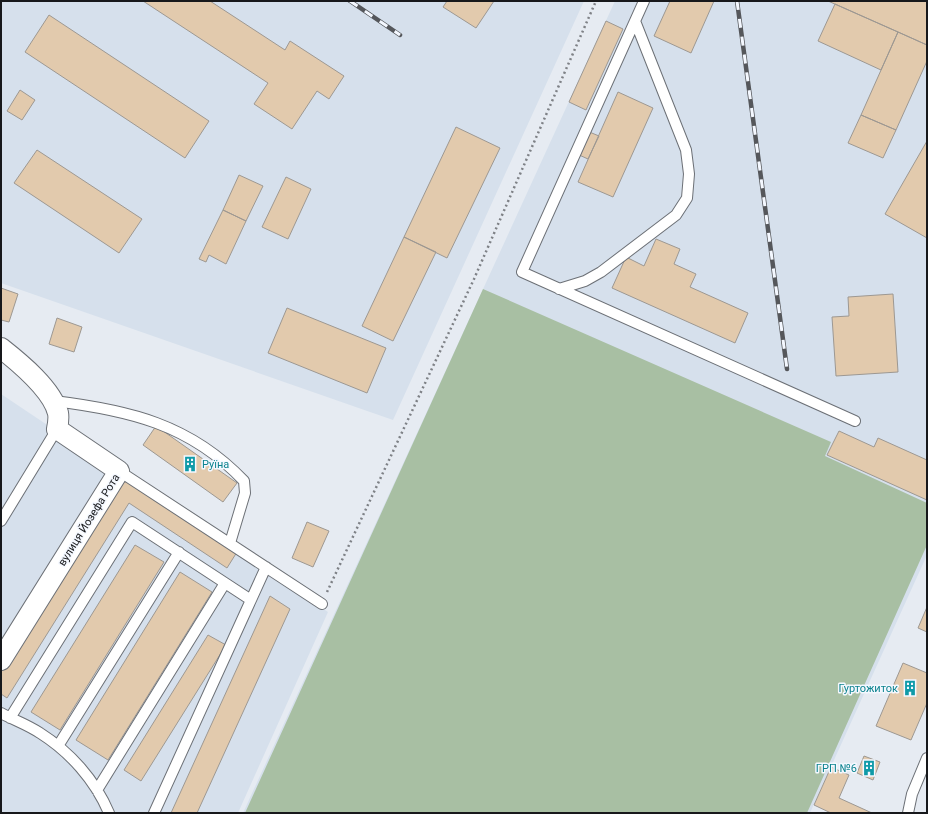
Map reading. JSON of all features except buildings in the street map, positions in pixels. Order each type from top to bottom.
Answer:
[{"type":"street","points":[[1,348],[38,381],[54,401],[58,415],[58,429]]},
{"type":"street","name":"вулиця Йозефа Рота","points":[[1,660],[120,471],[58,429]]},
{"type":"lane","points":[[644,1],[522,272],[855,421]]},
{"type":"lane","points":[[559,288],[585,281],[601,272],[676,215],[687,198],[689,174],[686,150],[635,21]]},
{"type":"lane","points":[[54,401],[103,408],[147,419],[177,431],[220,459],[244,481],[245,493],[230,544]]},
{"type":"lane","points":[[1,521],[58,429]]},
{"type":"lane","points":[[120,471],[322,604]]},
{"type":"lane","points":[[109,813],[87,775],[65,751],[39,732],[6,716],[132,522],[251,600]]},
{"type":"lane","points":[[58,746],[179,552]]},
{"type":"lane","points":[[154,813],[266,567]]},
{"type":"lane","points":[[97,790],[225,583]]},
{"type":"lane","points":[[908,813],[912,794],[927,758]]},
{"type":"path","points":[[322,604],[474,279],[596,1]]},
{"type":"shaded area","points":[[1,1],[584,1],[393,420],[1,283]]},
{"type":"shaded area","points":[[615,1],[927,1],[927,555],[810,813],[243,813]]},
{"type":"shaded area","points":[[1,394],[113,469],[1,646]]},
{"type":"shaded area","points":[[115,484],[237,552],[328,612],[238,813],[1,813],[1,666]]},
{"type":"green space","points":[[483,289],[831,442],[825,456],[927,503],[927,545],[807,813],[245,813]]},
{"type":"railway","points":[[350,1],[400,35]]},
{"type":"railway","points":[[737,1],[787,369]]},
{"type":"place","name":"Руїна","points":[[190,464]]},
{"type":"place","name":"Гуртожиток","points":[[910,688]]},
{"type":"place","name":"ГРП №6","points":[[869,768]]}]
